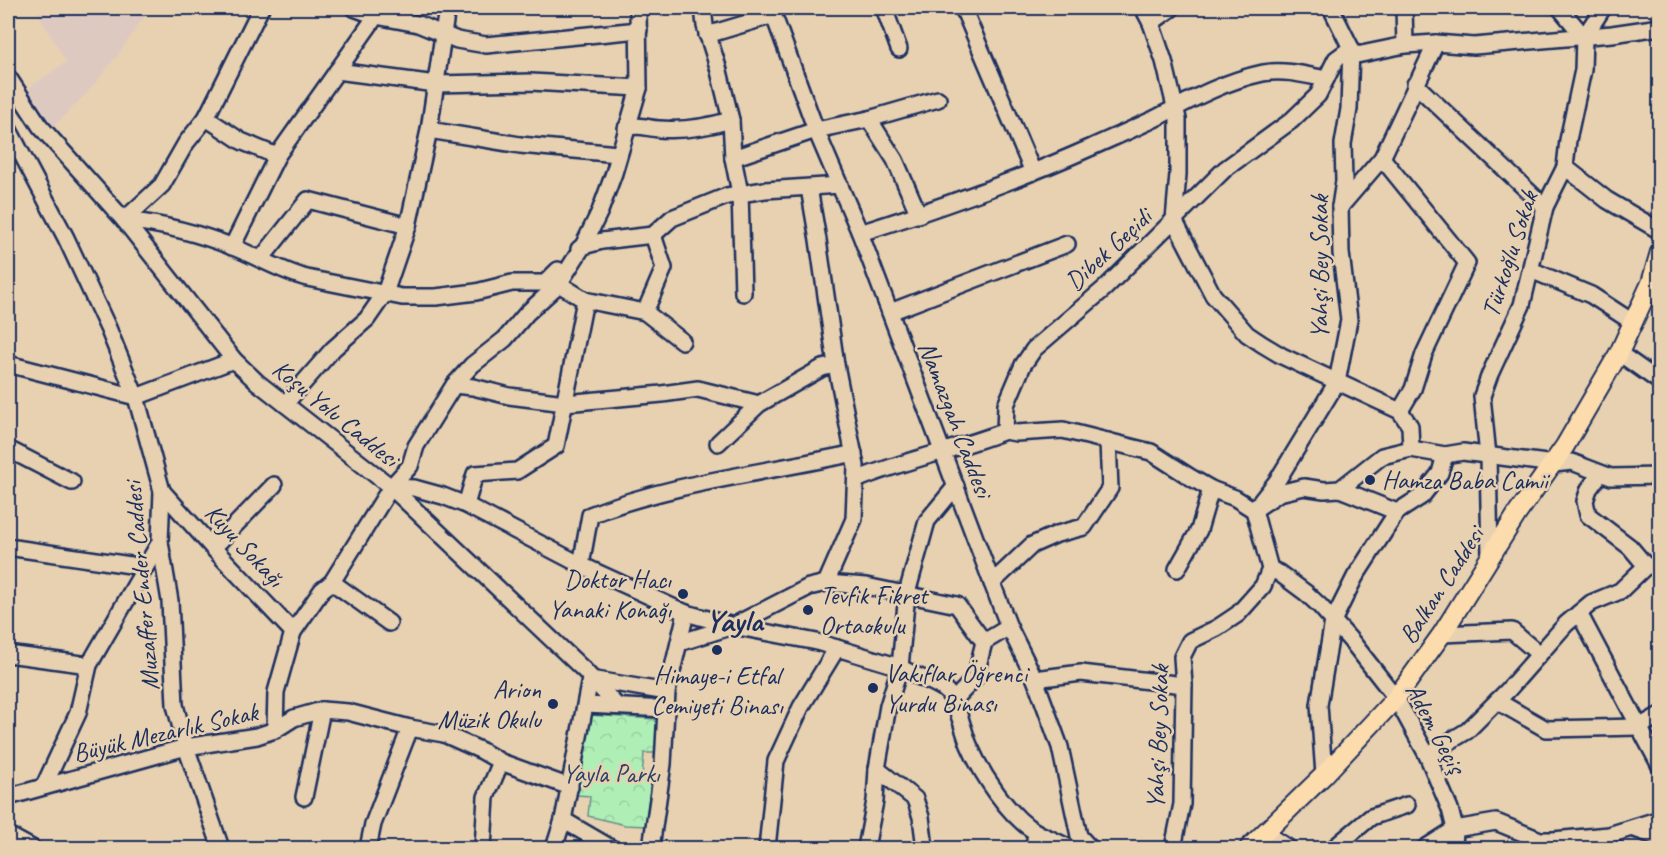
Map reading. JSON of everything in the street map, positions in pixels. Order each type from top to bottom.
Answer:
[{"type":"main road","name":"Balkan Caddesi","points":[[1249,849],[1324,775],[1396,698],[1442,634],[1517,514],[1554,464],[1619,353],[1651,283],[1659,252]]},
{"type":"street","points":[[124,220],[162,185],[186,143],[206,118],[261,8]]},
{"type":"street","points":[[354,8],[418,24],[444,36],[486,45],[536,42],[639,30]]},
{"type":"street","points":[[285,404],[333,350],[367,319],[385,293],[408,226],[429,130],[447,8]]},
{"type":"street","points":[[275,730],[276,692],[293,632],[322,590],[332,582],[391,488],[410,466],[416,446],[454,385],[472,365],[505,339],[527,313],[559,284],[583,246],[614,172],[639,88],[638,8]]},
{"type":"street","points":[[703,8],[707,34],[718,67],[730,120],[733,158],[740,194],[743,293]]},
{"type":"street","points":[[884,8],[899,49]]},
{"type":"street","points":[[963,8],[1033,172]]},
{"type":"street","points":[[1143,8],[1151,24],[1178,119],[1178,174],[1174,220],[1213,295],[1247,334],[1282,356],[1400,411],[1410,426],[1411,449]]},
{"type":"street","points":[[1151,24],[1172,8]]},
{"type":"street","points":[[1331,8],[1351,48],[1352,56],[1405,45],[1436,43],[1474,46],[1584,37],[1657,25]]},
{"type":"street","points":[[1404,8],[1405,45]]},
{"type":"street","points":[[1560,8],[1584,37]]},
{"type":"street","points":[[1584,37],[1603,8]]},
{"type":"street","points":[[707,34],[772,11]]},
{"type":"street","name":"Namazgah Caddesi","points":[[772,11],[816,130],[860,233],[1009,627],[1035,679],[1060,747],[1075,845]]},
{"type":"street","points":[[232,247],[277,156],[377,12]]},
{"type":"street","name":"Türkoğlu Sokak","points":[[1490,557],[1488,456],[1482,396],[1522,305],[1545,207],[1565,167],[1582,70],[1584,37]]},
{"type":"street","points":[[1340,207],[1382,158],[1436,43]]},
{"type":"street","name":"Dibek Geçidi","points":[[1005,431],[1006,405],[1023,364],[1034,349],[1105,288],[1225,169],[1291,121],[1318,95],[1336,59],[1351,48]]},
{"type":"street","name":"Yahşi Bey Sokak","points":[[1254,510],[1277,481],[1337,382],[1349,320],[1341,253],[1340,207],[1344,181],[1343,144],[1349,109],[1351,48]]},
{"type":"street","points":[[337,71],[436,84],[531,82],[639,88]]},
{"type":"street","points":[[860,233],[1033,172],[1160,116],[1176,106],[1233,80],[1266,73],[1290,72],[1326,79]]},
{"type":"street","name":"Koşu Yolu Caddesi","points":[[8,77],[40,126],[124,220],[234,360],[285,404],[391,488],[584,670],[617,706]]},
{"type":"street","points":[[1415,84],[1545,207]]},
{"type":"street","points":[[733,158],[816,130],[869,119],[938,99]]},
{"type":"street","points":[[206,118],[241,141],[277,156]]},
{"type":"street","points":[[869,119],[896,160],[919,214]]},
{"type":"street","points":[[626,128],[639,125],[656,129],[692,129],[730,120]]},
{"type":"street","name":"Muzaffer Ender Caddesi","points":[[8,128],[70,248],[108,328],[136,397],[162,490],[160,542],[170,601],[176,705],[186,747],[221,849]]},
{"type":"street","points":[[429,130],[520,145],[618,154]]},
{"type":"street","points":[[1382,158],[1467,263],[1424,354],[1413,389],[1400,411]]},
{"type":"street","points":[[1565,167],[1607,200],[1659,231]]},
{"type":"street","points":[[124,220],[175,228],[232,247],[307,278],[402,297],[436,297],[476,292],[512,283],[546,282],[583,246],[602,241],[653,236],[672,218],[703,204],[765,190],[840,185]]},
{"type":"street","points":[[808,188],[836,365],[856,466],[854,519],[826,583]]},
{"type":"street","points":[[261,260],[308,200],[408,226]]},
{"type":"street","points":[[645,312],[664,268],[653,236]]},
{"type":"street","points":[[890,312],[1067,244]]},
{"type":"street","points":[[1531,270],[1591,295],[1634,323]]},
{"type":"street","points":[[559,284],[585,300],[645,312],[682,341]]},
{"type":"street","points":[[466,505],[475,474],[517,471],[556,446],[585,300]]},
{"type":"street","points":[[1619,353],[1659,382]]},
{"type":"street","points":[[8,364],[136,397],[234,360]]},
{"type":"street","points":[[718,442],[759,404],[822,368],[836,365]]},
{"type":"street","points":[[454,385],[565,404],[698,389],[759,404]]},
{"type":"street","points":[[856,480],[1005,431],[1016,433],[1064,430],[1150,452],[1211,489],[1235,498],[1254,510],[1269,569]]},
{"type":"street","points":[[992,583],[1032,545],[1057,534],[1084,527],[1110,488],[1108,441]]},
{"type":"street","points":[[8,449],[72,482]]},
{"type":"street","points":[[1340,489],[1382,456],[1411,449],[1445,455],[1463,452],[1554,464],[1572,462],[1611,477],[1659,476]]},
{"type":"street","points":[[581,565],[590,515],[623,502],[672,489],[854,453]]},
{"type":"street","points":[[1324,775],[1319,705],[1333,621],[1355,577],[1397,512],[1422,496],[1440,473],[1445,455]]},
{"type":"street","points":[[1427,755],[1467,731],[1566,624],[1591,603],[1620,591],[1653,566],[1588,515],[1585,501],[1589,489],[1600,474]]},
{"type":"street","points":[[213,548],[274,485]]},
{"type":"street","points":[[866,849],[888,706],[900,667],[907,593],[927,521],[956,486]]},
{"type":"street","points":[[1254,510],[1279,493],[1304,487],[1324,490],[1340,489],[1397,512]]},
{"type":"street","points":[[391,488],[414,488],[466,505],[581,565],[686,613],[734,626],[817,642],[900,667],[911,675],[946,690],[953,701],[969,746],[984,772],[1017,818],[1036,832],[1090,849]]},
{"type":"street","points":[[1177,569],[1199,530],[1211,489]]},
{"type":"street","name":"Kuyu Sokağı","points":[[162,490],[213,548],[293,632]]},
{"type":"street","points":[[44,786],[78,713],[89,665],[160,542]]},
{"type":"street","points":[[8,547],[144,567]]},
{"type":"street","name":"Yahşi Bey Sokak","points":[[1173,849],[1182,804],[1184,685],[1182,657],[1190,641],[1238,614],[1263,586],[1269,569]]},
{"type":"street","name":"Adem Geçiş","points":[[1269,569],[1280,573],[1306,593],[1333,621],[1396,698],[1427,755],[1450,809],[1455,829],[1454,849]]},
{"type":"street","points":[[332,582],[389,623]]},
{"type":"street","points":[[679,643],[734,626],[809,587],[826,583],[866,586],[957,605],[984,642]]},
{"type":"street","points":[[651,849],[663,764],[667,692],[686,613]]},
{"type":"street","points":[[1580,613],[1659,766]]},
{"type":"street","points":[[953,701],[975,678],[984,642],[1009,627]]},
{"type":"street","points":[[1442,634],[1512,631],[1539,654]]},
{"type":"street","points":[[767,849],[776,761],[801,707],[837,648]]},
{"type":"street","points":[[8,654],[89,665]]},
{"type":"street","points":[[1035,679],[1081,673],[1184,685]]},
{"type":"street","points":[[554,849],[570,787],[590,679],[667,692]]},
{"type":"street","points":[[1497,701],[1546,729],[1639,727],[1659,715]]},
{"type":"street","points":[[586,705],[666,709]]},
{"type":"street","points":[[304,797],[322,710]]},
{"type":"street","name":"Büyük Mezarlık Sokak","points":[[8,797],[186,747],[257,736],[275,730],[294,718],[322,710],[348,712],[444,734],[501,762],[570,787]]},
{"type":"street","points":[[368,849],[373,824],[410,728]]},
{"type":"street","points":[[483,849],[486,797],[501,762]]},
{"type":"street","points":[[877,769],[915,799],[921,817],[925,849]]},
{"type":"street","points":[[1335,848],[1371,817],[1407,805]]},
{"type":"street","points":[[1425,849],[1455,829],[1497,822],[1536,844],[1553,840],[1609,835],[1659,819]]},
{"type":"street","points":[[563,820],[611,849]]},
{"type":"street","points":[[1632,828],[1659,838]]},
{"type":"street","points":[[1034,849],[1036,832]]},
{"type":"street","points":[[1265,833],[1288,849]]},
{"type":"street","points":[[8,835],[32,849]]},
{"type":"shaded area","points":[[35,8],[150,8],[118,55],[88,92],[47,133],[20,94],[66,62]]},
{"type":"green space","name":"Yayla Parkı","points":[[588,715],[657,719],[655,753],[644,753],[642,777],[651,778],[646,826],[625,825],[588,816],[590,796],[577,795]]},
{"type":"place","name":"Hamza Baba Camii","points":[[1370,480]]},
{"type":"place","name":"Doktor Hacı Yanaki Konağı","points":[[683,594]]},
{"type":"place","name":"Tevfik Fikret Ortaokulu","points":[[808,610]]},
{"type":"place","name":"Himaye-i Etfal Cemiyeti Binası","points":[[717,650]]},
{"type":"place","name":"Vakıflar Öğrenci Yurdu Binası","points":[[873,688]]},
{"type":"place","name":"Arion Müzik Okulu","points":[[553,704]]},
{"type":"district","name":"Yayla","points":[[734,620]]}]
